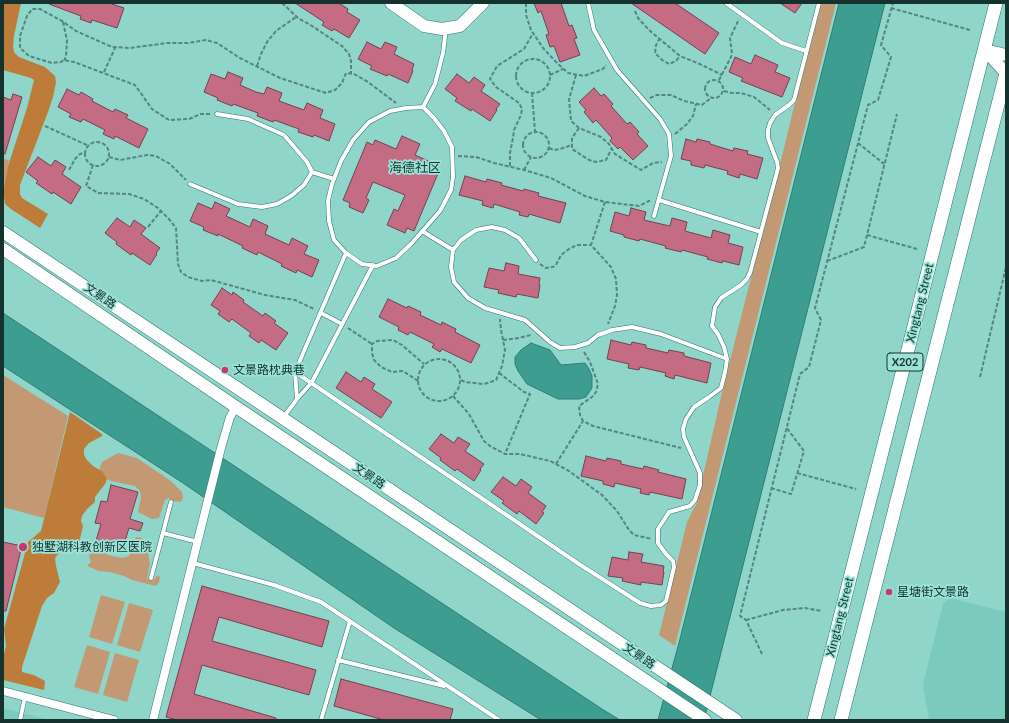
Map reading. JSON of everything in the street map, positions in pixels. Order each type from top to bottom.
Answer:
[{"type":"main road","points":[[391,3],[424,26],[442,29],[460,26],[482,3]]},
{"type":"main road","name":"Xingtang Street","points":[[814,720],[996,3]]},
{"type":"main road","points":[[985,50],[1006,55]]},
{"type":"main road","points":[[985,50],[1006,73]]},
{"type":"main road","name":"X202","points":[[841,720],[1006,73]]},
{"type":"main road","name":"文景路","points":[[3,232],[736,720]]},
{"type":"main road","name":"文景路","points":[[3,248],[236,407],[705,720]]},
{"type":"street","points":[[153,720],[210,497],[221,448],[230,417],[236,407]]},
{"type":"street","points":[[3,691],[114,720]]},
{"type":"lane","points":[[588,3],[594,30],[611,60],[660,119],[669,134],[671,156],[654,216]]},
{"type":"lane","points":[[726,3],[782,43],[806,51]]},
{"type":"lane","points":[[295,372],[640,603],[651,606],[661,605],[666,601],[674,567],[673,561],[658,543],[658,529],[669,512],[690,506],[695,500],[700,485],[700,473],[684,437],[686,419],[694,408],[721,388],[725,372],[727,359],[724,347],[718,334],[712,326],[715,307],[721,298],[746,280],[750,273],[778,168],[768,138],[768,130],[775,115],[794,100],[819,3]]},
{"type":"lane","points":[[423,107],[435,84],[444,53],[446,29]]},
{"type":"lane","points":[[423,107],[444,130],[452,147],[454,177],[451,190],[440,211],[411,244],[396,258],[377,266],[362,264],[346,253],[334,240],[329,221],[328,201],[334,179],[341,161],[353,140],[369,122],[390,111],[423,107]]},
{"type":"lane","points":[[218,114],[248,118],[284,135],[307,162],[312,172],[334,179]]},
{"type":"lane","points":[[190,184],[238,204],[262,207],[277,204],[291,196],[304,185],[312,172]]},
{"type":"lane","points":[[659,200],[761,232]]},
{"type":"lane","points":[[536,260],[519,238],[506,230],[492,227],[476,230],[461,240],[453,250],[451,267],[454,282],[468,298],[486,308],[525,320],[550,342],[560,348],[576,348],[612,330],[632,327],[661,334],[727,359]]},
{"type":"lane","points":[[422,231],[453,250]]},
{"type":"lane","points":[[297,399],[295,372],[346,253]]},
{"type":"lane","points":[[283,418],[312,382],[373,265]]},
{"type":"lane","points":[[321,313],[342,324]]},
{"type":"lane","points":[[151,578],[171,502]]},
{"type":"lane","points":[[163,533],[198,542]]},
{"type":"lane","points":[[193,563],[274,585],[321,602],[498,720]]},
{"type":"lane","points":[[321,720],[350,621]]},
{"type":"lane","points":[[338,660],[448,687]]},
{"type":"lane","points":[[20,720],[25,697]]},
{"type":"lane","points":[[487,720],[489,714]]},
{"type":"path","points":[[282,3],[296,17],[342,46],[349,54],[351,61],[351,73]]},
{"type":"path","points":[[526,3],[526,15],[533,33],[543,48],[568,73],[584,76],[591,74],[603,69],[611,60]]},
{"type":"path","points":[[762,654],[746,620],[740,616],[800,374],[809,367],[821,320],[815,308],[868,105],[878,100],[891,57],[881,45],[893,3]]},
{"type":"path","points":[[891,8],[970,30]]},
{"type":"path","points":[[218,114],[201,114],[189,119],[169,120],[152,109],[135,85],[74,62],[64,60],[61,62],[52,63],[29,56],[20,48],[22,27],[32,9],[40,9],[62,21],[76,31],[115,48],[130,48],[167,42],[188,43],[206,40],[217,43],[240,58],[280,78],[326,93],[335,90],[342,83],[346,73],[351,73],[368,82],[403,109]]},
{"type":"path","points":[[635,10],[638,18],[649,30],[680,56],[722,75]]},
{"type":"path","points":[[719,80],[732,55],[730,38],[741,14]]},
{"type":"path","points":[[257,66],[267,42],[276,31],[296,17]]},
{"type":"path","points":[[62,21],[67,40],[66,57],[64,60]]},
{"type":"path","points":[[510,166],[510,153],[514,130],[521,115],[522,109],[519,103],[496,87],[490,79],[498,66],[524,48],[533,33]]},
{"type":"path","points":[[660,38],[656,45],[655,53],[662,60],[670,64],[676,61],[680,56]]},
{"type":"path","points":[[104,73],[115,48]]},
{"type":"path","points":[[535,59],[545,65],[550,75],[549,81],[543,90],[532,93],[522,89],[516,80],[517,70],[520,65],[524,61],[535,59]]},
{"type":"path","points":[[550,75],[563,69]]},
{"type":"path","points":[[576,75],[569,99],[571,121],[579,128],[601,138],[609,144],[616,154],[642,170],[653,163],[669,163]]},
{"type":"path","points":[[711,98],[706,94],[706,85],[710,80],[719,80]]},
{"type":"path","points":[[643,100],[657,95],[672,95],[684,101],[702,105],[711,98],[718,98],[722,94],[724,91],[723,85],[719,80]]},
{"type":"path","points":[[724,91],[741,93],[754,97],[775,115]]},
{"type":"path","points":[[532,93],[535,132]]},
{"type":"path","points":[[669,134],[675,134],[687,124],[693,116],[696,104]]},
{"type":"path","points":[[827,261],[864,247],[897,114]]},
{"type":"path","points":[[45,126],[89,146]]},
{"type":"path","points":[[579,128],[572,138],[572,149],[589,160],[596,162],[606,160],[612,148]]},
{"type":"path","points":[[530,133],[542,133],[546,135],[548,139],[549,148],[540,158],[532,157],[525,152],[523,144],[526,136],[530,133]]},
{"type":"path","points":[[95,142],[103,143],[108,149],[109,157],[105,163],[101,165],[93,165],[87,160],[86,152],[89,146],[95,142]]},
{"type":"path","points":[[858,143],[884,164]]},
{"type":"path","points":[[549,148],[554,150],[572,145]]},
{"type":"path","points":[[69,170],[75,159],[80,154],[86,152]]},
{"type":"path","points":[[109,157],[120,160],[147,154],[156,156],[170,164],[190,184]]},
{"type":"path","points":[[453,156],[476,157],[551,178],[586,196],[606,202],[639,206],[653,199],[659,200]]},
{"type":"path","points":[[524,170],[532,157]]},
{"type":"path","points":[[93,165],[86,186],[98,193],[129,194],[144,199],[161,211],[176,228],[178,264],[181,272],[188,277],[202,281],[211,280],[265,295],[295,300],[321,313]]},
{"type":"path","points":[[591,246],[606,202]]},
{"type":"path","points":[[148,227],[161,211]]},
{"type":"path","points":[[867,235],[917,249]]},
{"type":"path","points":[[536,260],[546,268],[553,267],[556,265],[561,255],[569,248],[577,246],[591,246],[611,267],[616,279],[617,295],[612,316],[602,334]]},
{"type":"path","points":[[980,377],[1006,267]]},
{"type":"path","points":[[461,380],[465,382],[488,384],[496,380],[505,357],[500,312]]},
{"type":"path","points":[[342,324],[372,344]]},
{"type":"path","points":[[503,340],[520,338],[537,331]]},
{"type":"path","points":[[372,344],[376,341],[393,340],[402,345],[424,364]]},
{"type":"path","points":[[372,344],[374,360],[381,367],[392,372],[404,370],[418,381]]},
{"type":"path","points":[[580,346],[590,362],[598,384],[596,392],[592,398],[580,406],[580,416],[583,420],[593,426],[690,450]]},
{"type":"path","points":[[436,358],[450,361],[456,366],[461,380],[460,387],[456,393],[444,401],[437,401],[424,396],[420,390],[418,381],[420,370],[424,364],[436,358]]},
{"type":"path","points":[[499,374],[524,392],[530,394],[505,454]]},
{"type":"path","points":[[453,396],[469,414],[484,441],[490,446],[505,454],[520,454],[550,461],[569,471],[602,495],[617,511],[634,535],[659,540]]},
{"type":"path","points":[[556,464],[583,420]]},
{"type":"path","points":[[771,488],[791,494],[804,451],[786,427]]},
{"type":"path","points":[[797,473],[856,489]]},
{"type":"path","points":[[746,620],[783,610],[805,608],[822,611]]},
{"type":"shaded area","points":[[3,3],[21,3],[14,36],[14,52],[19,57],[45,67],[55,76],[56,82],[48,112],[20,185],[20,194],[22,198],[48,214],[40,228],[5,204],[4,187],[8,166],[27,108],[34,80],[3,70]]},
{"type":"shaded area","points":[[819,3],[836,3],[675,646],[659,635],[687,522],[697,502],[723,388]]},
{"type":"shaded area","points":[[839,3],[885,3],[704,720],[658,720],[680,639]]},
{"type":"shaded area","points":[[4,159],[9,160],[4,194],[3,164]]},
{"type":"shaded area","points":[[3,313],[620,720],[541,720],[394,628],[183,483],[3,366]]},
{"type":"shaded area","points":[[531,343],[550,350],[561,365],[585,363],[592,376],[592,388],[586,397],[579,399],[558,399],[527,384],[518,371],[515,364],[515,357],[521,350]]},
{"type":"shaded area","points":[[3,375],[68,416],[44,518],[3,507]]},
{"type":"shaded area","points":[[70,412],[102,434],[102,436],[89,443],[84,449],[84,455],[93,466],[103,472],[107,479],[95,497],[95,502],[82,516],[81,521],[83,526],[79,543],[75,548],[62,550],[55,558],[60,582],[54,593],[47,598],[42,606],[22,667],[22,672],[34,675],[45,681],[44,690],[3,680],[3,658],[6,646],[4,629],[28,542],[41,531]]},
{"type":"shaded area","points":[[118,453],[137,458],[171,481],[182,492],[183,498],[181,502],[173,501],[169,498],[165,500],[159,518],[152,519],[138,512],[141,497],[140,491],[135,486],[107,479],[103,472],[99,470],[102,462]]},
{"type":"shaded area","points":[[137,537],[142,538],[147,547],[150,564],[147,579],[153,581],[157,575],[160,577],[156,586],[132,580],[110,572],[99,571],[87,566],[91,562],[89,556],[91,551],[97,549],[108,555],[117,557],[123,558],[129,556],[134,540]]},
{"type":"shaded area","points":[[101,595],[125,602],[112,644],[89,637]]},
{"type":"shaded area","points":[[950,598],[1006,612],[1006,720],[929,720],[923,685],[943,604]]},
{"type":"shaded area","points":[[129,603],[153,610],[140,652],[117,645]]},
{"type":"shaded area","points":[[87,645],[110,652],[98,694],[74,687]]},
{"type":"shaded area","points":[[115,653],[139,660],[127,702],[103,695]]},
{"type":"shaded area","points":[[3,708],[49,720],[3,720]]},
{"type":"building","points":[[49,3],[109,3],[124,8],[117,28],[92,20],[91,23],[80,19],[81,16]]},
{"type":"building","points":[[295,3],[339,3],[348,9],[347,12],[360,20],[349,38],[334,29],[332,31],[322,25],[324,22]]},
{"type":"building","points":[[534,3],[561,3],[569,26],[572,25],[577,38],[574,39],[580,55],[560,62],[554,46],[550,47],[546,35],[549,34],[541,11],[538,13]]},
{"type":"building","points":[[631,3],[675,3],[719,33],[705,54]]},
{"type":"building","points":[[780,3],[802,3],[795,13]]},
{"type":"building","points":[[367,42],[381,49],[385,42],[397,47],[394,54],[414,64],[408,83],[388,74],[387,76],[370,69],[372,66],[358,59]]},
{"type":"building","points":[[755,55],[778,65],[775,72],[790,78],[782,97],[741,81],[743,78],[729,72],[735,57],[751,64]]},
{"type":"building","points":[[228,72],[243,78],[240,85],[256,92],[264,94],[267,87],[282,93],[279,101],[304,110],[307,103],[323,110],[320,118],[335,124],[329,141],[314,135],[313,137],[298,132],[299,129],[274,120],[273,122],[257,116],[258,113],[233,104],[232,106],[217,100],[218,98],[204,92],[211,74],[225,79]]},
{"type":"building","points":[[457,74],[469,83],[474,77],[485,85],[481,91],[500,104],[490,121],[472,109],[471,111],[455,101],[457,98],[445,89]]},
{"type":"building","points":[[594,88],[601,96],[604,94],[613,104],[611,106],[627,124],[630,122],[639,132],[637,134],[648,146],[633,160],[620,147],[618,149],[610,141],[612,138],[596,120],[593,123],[584,112],[586,110],[579,102]]},
{"type":"building","points":[[67,89],[79,95],[81,92],[93,99],[92,101],[113,112],[115,109],[128,115],[126,118],[148,129],[139,148],[115,136],[114,139],[103,134],[105,130],[83,119],[81,122],[69,117],[71,114],[58,107]]},
{"type":"building","points":[[13,94],[22,97],[5,154],[3,154],[3,97],[11,100]]},
{"type":"building","points":[[402,136],[420,144],[415,155],[435,164],[434,168],[439,171],[414,231],[407,228],[405,233],[387,225],[394,209],[398,211],[405,195],[373,182],[366,198],[369,200],[363,213],[349,207],[350,203],[343,200],[367,142],[373,145],[375,140],[396,149]]},
{"type":"building","points":[[686,139],[696,142],[697,139],[710,142],[710,144],[733,151],[734,148],[748,151],[747,154],[763,158],[757,179],[740,174],[739,178],[727,174],[728,171],[705,165],[704,168],[691,165],[691,161],[681,159]]},
{"type":"building","points":[[38,157],[51,166],[55,160],[66,167],[62,174],[81,187],[71,204],[53,192],[52,194],[36,183],[38,181],[26,172]]},
{"type":"building","points":[[465,176],[486,182],[487,179],[502,183],[501,185],[523,191],[524,189],[539,193],[538,196],[566,203],[560,223],[529,214],[528,217],[519,215],[520,212],[494,204],[493,208],[482,205],[483,201],[459,195]]},
{"type":"building","points":[[215,202],[230,209],[226,216],[250,227],[253,219],[268,226],[265,234],[289,245],[292,238],[308,246],[304,254],[319,260],[312,277],[297,270],[296,273],[258,252],[257,255],[242,248],[243,246],[218,234],[218,236],[203,230],[204,227],[190,221],[198,203],[212,209]]},
{"type":"building","points":[[631,208],[646,212],[644,220],[670,226],[672,218],[687,222],[685,231],[711,238],[713,230],[730,235],[728,243],[743,247],[739,265],[723,261],[722,263],[707,259],[708,257],[682,250],[681,252],[665,248],[666,246],[640,239],[639,241],[624,237],[624,235],[610,231],[615,212],[629,216]]},
{"type":"building","points":[[117,218],[130,227],[134,220],[146,228],[141,234],[160,248],[150,265],[132,253],[131,255],[116,244],[117,242],[105,233]]},
{"type":"building","points":[[506,263],[519,266],[518,274],[540,278],[538,298],[517,294],[516,297],[498,293],[499,290],[484,287],[489,268],[504,271]]},
{"type":"building","points":[[222,288],[232,295],[233,292],[244,300],[243,302],[263,316],[265,313],[276,321],[274,323],[288,333],[276,350],[261,340],[259,343],[249,336],[251,333],[232,319],[229,322],[218,314],[220,311],[211,305]]},
{"type":"building","points":[[388,299],[407,308],[408,306],[421,312],[420,315],[441,325],[442,322],[456,329],[455,332],[480,345],[471,363],[442,349],[440,352],[432,347],[434,344],[410,332],[408,335],[398,330],[399,327],[379,317]]},
{"type":"building","points":[[611,340],[631,345],[632,342],[646,345],[646,348],[668,353],[669,350],[684,353],[684,356],[711,363],[707,383],[675,375],[674,379],[665,376],[666,373],[640,367],[639,370],[628,368],[629,364],[607,359]]},
{"type":"building","points":[[346,372],[361,382],[364,377],[375,384],[372,389],[392,402],[381,418],[336,388]]},
{"type":"building","points":[[441,434],[454,443],[458,437],[470,444],[465,451],[484,464],[474,481],[457,469],[455,471],[440,460],[441,458],[429,449]]},
{"type":"building","points":[[586,456],[606,461],[607,458],[621,461],[621,464],[643,469],[644,466],[659,470],[658,472],[686,479],[682,499],[650,492],[649,495],[640,493],[641,489],[615,483],[614,487],[603,484],[603,481],[581,476]]},
{"type":"building","points":[[503,477],[516,486],[521,479],[532,487],[528,493],[546,506],[542,512],[544,513],[536,524],[519,511],[517,514],[502,503],[504,501],[491,492]]},
{"type":"building","points":[[111,485],[138,492],[130,519],[143,523],[140,531],[129,528],[122,551],[95,544],[101,524],[95,523],[101,501],[107,502]]},
{"type":"building","points":[[3,542],[22,546],[6,611],[3,611]]},
{"type":"building","points":[[629,552],[643,554],[641,562],[664,566],[662,585],[641,582],[641,585],[622,581],[623,578],[608,576],[612,557],[628,560]]},
{"type":"building","points":[[202,586],[329,621],[322,647],[219,617],[212,641],[316,670],[309,695],[202,665],[194,694],[276,718],[276,720],[177,720],[166,717]]},
{"type":"building","points":[[341,679],[453,709],[450,720],[384,720],[334,706]]},
{"type":"place","name":"文景路枕典巷","points":[[225,370]]},
{"type":"place","name":"独墅湖科教创新区医院","points":[[23,547]]},
{"type":"place","name":"星塘街文景路","points":[[889,592]]},
{"type":"district","name":"海德社区","points":[[415,168]]}]
